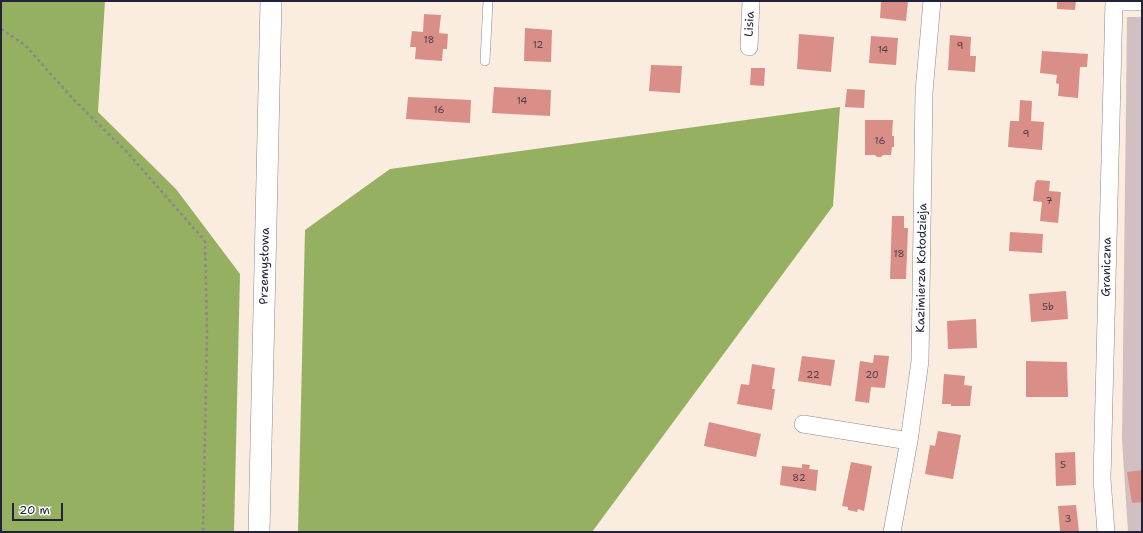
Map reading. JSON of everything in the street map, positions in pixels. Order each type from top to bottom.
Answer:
[{"type":"street","name":"Przemysłowa","points":[[259,532],[271,1]]},
{"type":"street","name":"Lisia","points":[[749,47],[751,1]]},
{"type":"street","name":"Kazimierza Kołodzieja","points":[[892,532],[910,441],[920,361],[924,92],[932,1]]},
{"type":"street","name":"Graniczna","points":[[1106,532],[1102,479],[1114,4]]},
{"type":"street","points":[[803,424],[910,441]]},
{"type":"lane","points":[[485,61],[488,1]]},
{"type":"lane","points":[[1114,4],[1142,6]]},
{"type":"path","points":[[1,29],[25,45],[74,100],[127,152],[205,241],[206,332],[203,532]]},
{"type":"shaded area","points":[[1127,17],[1142,17],[1142,532],[1128,532],[1122,440]]},
{"type":"green space","points":[[1,1],[105,1],[98,112],[176,189],[240,274],[234,532],[1,532]]},
{"type":"green space","points":[[840,107],[833,206],[592,532],[298,532],[305,230],[390,169]]},
{"type":"building","points":[[908,1],[906,21],[880,18],[881,2]]},
{"type":"building","points":[[1057,1],[1076,1],[1075,10],[1057,9]]},
{"type":"building","points":[[424,14],[441,15],[439,33],[448,34],[447,49],[443,49],[442,61],[415,59],[416,47],[410,47],[412,31],[423,32]]},
{"type":"building","points":[[525,28],[552,30],[551,62],[524,61]]},
{"type":"building","points":[[799,34],[834,37],[831,72],[797,69]]},
{"type":"building","points":[[950,35],[971,37],[970,56],[976,56],[975,72],[948,70]]},
{"type":"building","points":[[871,36],[898,38],[896,65],[869,63]]},
{"type":"building","points":[[1042,51],[1088,54],[1087,67],[1080,67],[1078,98],[1058,96],[1059,84],[1056,83],[1057,75],[1040,73]]},
{"type":"building","points":[[651,65],[682,66],[680,93],[649,91]]},
{"type":"building","points":[[751,68],[765,68],[764,86],[750,85]]},
{"type":"building","points":[[494,87],[551,90],[550,116],[492,113]]},
{"type":"building","points":[[847,89],[865,90],[864,108],[845,107]]},
{"type":"building","points":[[408,97],[471,100],[470,123],[406,119]]},
{"type":"building","points":[[1020,100],[1032,101],[1031,121],[1044,122],[1042,150],[1008,147],[1010,121],[1019,121]]},
{"type":"building","points":[[865,120],[893,120],[892,136],[894,136],[894,147],[892,147],[891,155],[877,157],[875,155],[865,155]]},
{"type":"building","points":[[1037,180],[1050,181],[1049,191],[1061,192],[1058,223],[1040,221],[1042,202],[1033,201],[1035,183]]},
{"type":"building","points":[[892,216],[904,216],[904,228],[908,228],[906,279],[890,279]]},
{"type":"building","points":[[1010,232],[1043,234],[1042,253],[1009,251]]},
{"type":"building","points":[[1066,291],[1068,319],[1031,322],[1029,294]]},
{"type":"building","points":[[976,319],[977,348],[948,349],[947,321]]},
{"type":"building","points":[[874,355],[889,356],[885,388],[871,387],[869,403],[855,401],[860,361],[873,363]]},
{"type":"building","points":[[802,356],[835,360],[831,386],[798,381]]},
{"type":"building","points":[[1026,361],[1067,362],[1068,397],[1026,397]]},
{"type":"building","points":[[752,364],[775,368],[772,389],[775,389],[772,410],[737,404],[741,384],[749,385]]},
{"type":"building","points":[[944,374],[965,376],[964,385],[972,386],[970,406],[951,406],[951,404],[942,404]]},
{"type":"building","points":[[709,422],[761,434],[756,457],[704,446]]},
{"type":"building","points":[[938,431],[961,435],[953,479],[925,474],[930,445],[935,446]]},
{"type":"building","points":[[1075,452],[1076,485],[1056,486],[1055,453]]},
{"type":"building","points":[[851,462],[872,466],[864,511],[858,509],[857,512],[848,510],[848,507],[842,506]]},
{"type":"building","points":[[802,464],[810,465],[809,469],[818,470],[816,491],[780,485],[782,466],[802,468]]},
{"type":"building","points":[[1142,470],[1142,502],[1132,503],[1127,472]]},
{"type":"building","points":[[1076,505],[1079,532],[1060,532],[1058,506]]}]
